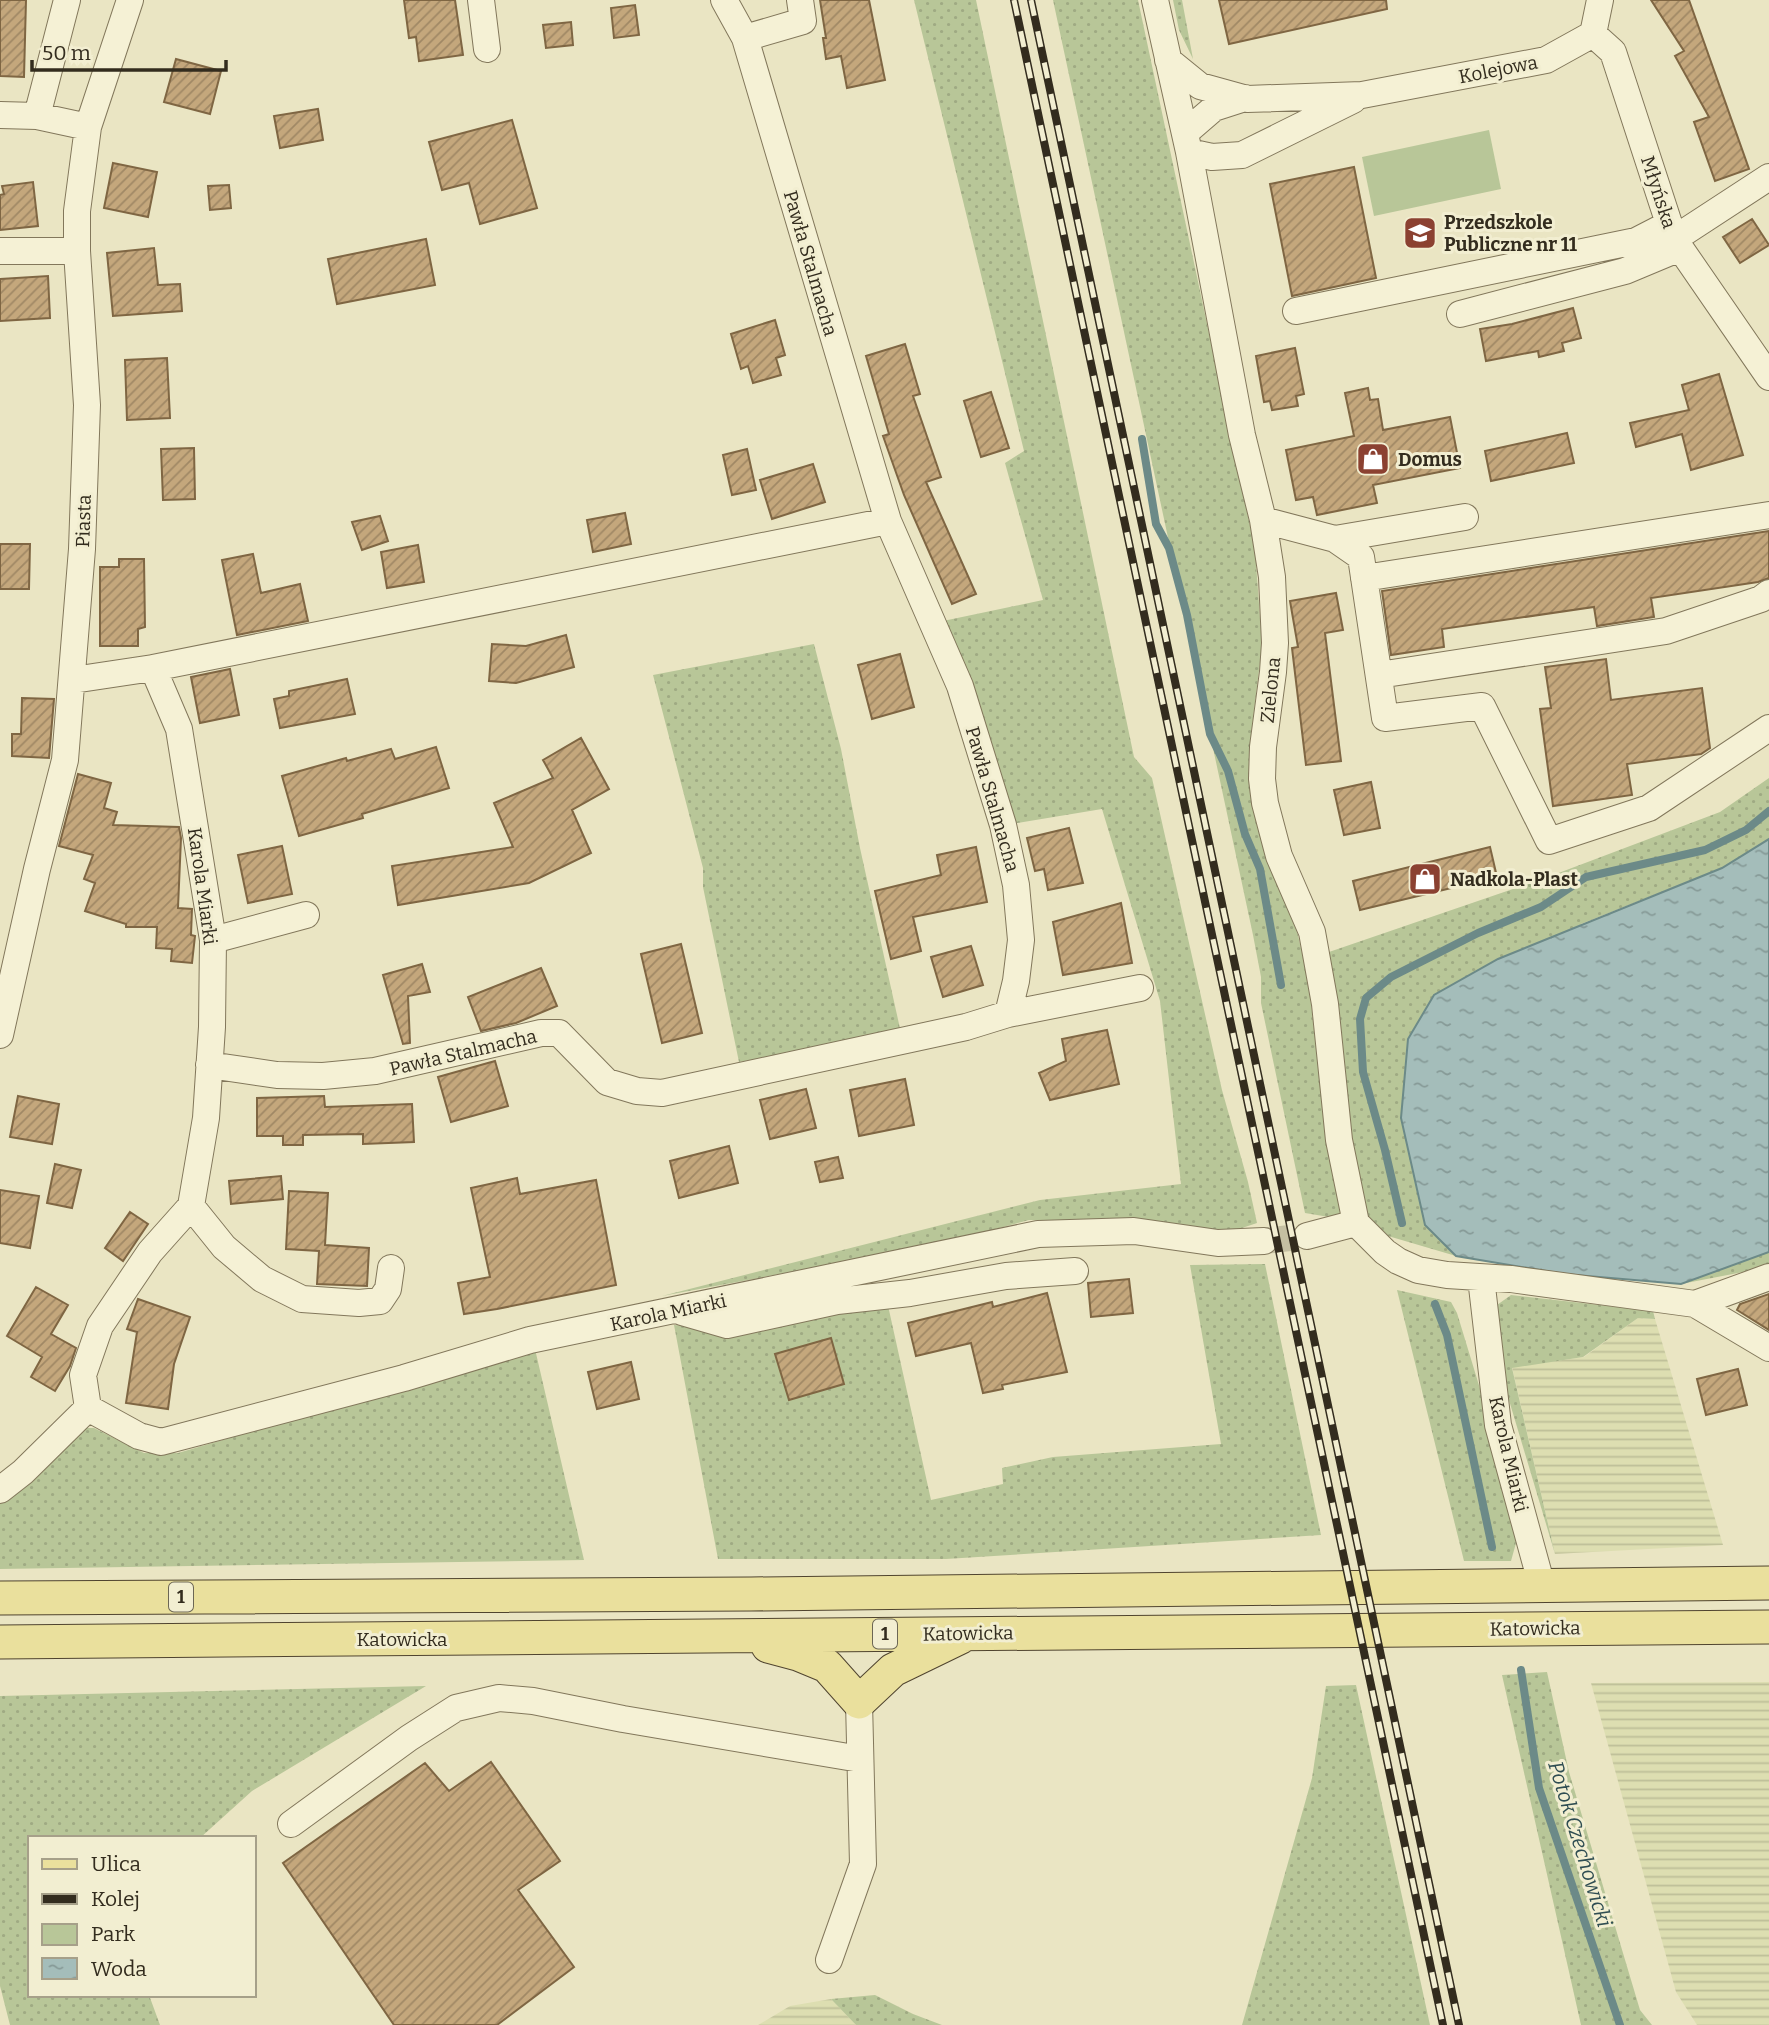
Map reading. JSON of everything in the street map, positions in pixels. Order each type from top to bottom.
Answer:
[{"type":"main road","name":"1","points":[[0,1598],[1769,1583]]},
{"type":"main road","name":"Katowicka","points":[[0,1642],[1769,1627]]},
{"type":"main road","points":[[724,1636],[798,1654],[827,1666],[859,1702],[893,1670],[969,1633]]},
{"type":"street","points":[[37,116],[67,0]]},
{"type":"street","points":[[481,0],[487,49]]},
{"type":"street","name":"Pawła Stalmacha","points":[[209,1065],[277,1076],[375,1072],[541,1033],[559,1033],[607,1082],[637,1091],[662,1093],[966,1027],[1008,1014],[1016,981],[1020,940],[1016,885],[1003,825],[960,686],[888,521],[745,38],[724,0]]},
{"type":"street","points":[[745,38],[803,21],[800,0]]},
{"type":"street","points":[[1155,0],[1187,142]]},
{"type":"street","points":[[1593,34],[1600,0]]},
{"type":"street","name":"Piasta","points":[[0,1035],[37,869],[65,760],[82,549],[87,405],[77,211],[88,127],[127,2]]},
{"type":"street","name":"Kolejowa","points":[[1168,60],[1200,86],[1245,98],[1362,95],[1546,60],[1593,34]]},
{"type":"street","name":"Młyńska","points":[[1593,34],[1613,52],[1675,237],[1769,377]]},
{"type":"street","name":"Kolejowa","points":[[1245,98],[1214,108],[1198,119],[1187,142],[1212,157],[1242,155],[1362,95]]},
{"type":"street","points":[[0,115],[37,116],[88,127]]},
{"type":"street","name":"Zielona","points":[[1187,142],[1242,435],[1263,520],[1272,577],[1275,643],[1262,779],[1279,856],[1312,932],[1325,1004],[1339,1140],[1356,1223]]},
{"type":"street","points":[[1460,314],[1625,271],[1769,177]]},
{"type":"street","points":[[1296,311],[1636,241],[1675,237]]},
{"type":"street","points":[[0,251],[77,251]]},
{"type":"street","points":[[1364,579],[1769,515]]},
{"type":"street","points":[[1335,539],[1465,517]]},
{"type":"street","points":[[1263,520],[1335,539],[1361,557],[1385,718],[1482,706],[1549,841],[1648,808],[1769,729]]},
{"type":"street","points":[[73,680],[153,668],[888,521]]},
{"type":"street","points":[[1379,675],[1666,631],[1761,599],[1769,593]]},
{"type":"street","name":"Karola Miarki","points":[[153,668],[179,729],[213,940],[206,1118],[191,1206]]},
{"type":"street","points":[[213,940],[306,915]]},
{"type":"street","points":[[1008,1014],[1140,988]]},
{"type":"street","points":[[0,1490],[23,1472],[89,1408],[83,1375],[100,1326],[150,1252],[191,1206],[223,1247],[262,1279],[302,1299],[359,1303],[380,1301],[388,1289],[391,1268]]},
{"type":"street","points":[[1307,1236],[1356,1223],[1385,1252],[1408,1266],[1447,1275],[1511,1279],[1695,1304],[1769,1348]]},
{"type":"street","name":"Karola Miarki","points":[[89,1408],[139,1436],[161,1442],[404,1378],[530,1340],[1038,1234],[1134,1231],[1218,1243],[1264,1241]]},
{"type":"street","points":[[677,1310],[727,1325],[837,1301],[909,1293],[1006,1276],[1076,1271]]},
{"type":"street","name":"Karola Miarki","points":[[1481,1278],[1498,1424],[1542,1586]]},
{"type":"street","points":[[1695,1304],[1769,1278]]},
{"type":"street","points":[[292,1824],[409,1738],[456,1709],[499,1698],[533,1701],[860,1759]]},
{"type":"street","points":[[829,1961],[863,1864],[859,1702]]},
{"type":"green space","points":[[914,0],[976,0],[1134,757],[1152,778],[1222,1090],[1257,1223],[1224,1234],[1141,1221],[1029,1220],[935,1245],[662,1296],[1040,1200],[1181,1184],[1160,1001],[1102,809],[1011,824],[943,621],[1043,600],[1005,463],[1024,451]]},
{"type":"green space","points":[[1053,0],[1138,0],[1255,549],[1262,646],[1251,735],[1258,818],[1297,931],[1308,979],[1324,1111],[1341,1219],[1305,1213],[1261,1003],[1261,977],[1253,935]]},
{"type":"green space","points":[[1173,0],[1182,0],[1193,59],[1179,30]]},
{"type":"green space","points":[[1489,130],[1501,189],[1374,216],[1362,157]]},
{"type":"green space","points":[[814,644],[841,749],[901,1033],[739,1062],[703,887],[703,868],[653,675]]},
{"type":"green space","points":[[1769,778],[1769,839],[1722,868],[1581,924],[1425,1225],[1456,1256],[1371,1231],[1357,1186],[1329,952],[1548,877],[1720,812]]},
{"type":"green space","points":[[1769,1252],[1769,1267],[1681,1284]]},
{"type":"green space","points":[[1265,1264],[1321,1535],[946,1559],[718,1559],[674,1325],[737,1330],[887,1301],[931,1500],[1003,1484],[1002,1468],[1053,1457],[1221,1444],[1190,1265]]},
{"type":"green space","points":[[1397,1290],[1451,1302],[1457,1313],[1513,1506],[1516,1543],[1511,1561],[1464,1561]]},
{"type":"green space","points":[[1511,1295],[1653,1311],[1655,1319],[1638,1318],[1583,1357],[1512,1368],[1555,1554],[1494,1350],[1497,1305]]},
{"type":"green space","points":[[1638,1318],[1655,1319],[1723,1545],[1555,1554],[1512,1367],[1584,1357]]},
{"type":"green space","points":[[535,1349],[584,1560],[0,1569],[0,1502],[82,1428],[94,1428],[144,1453],[178,1453]]},
{"type":"green space","points":[[1547,1672],[1569,1772],[1640,2010],[1652,2025],[1581,2025],[1502,1675]]},
{"type":"green space","points":[[1769,1682],[1769,2025],[1697,2025],[1676,1992],[1591,1683]]},
{"type":"green space","points":[[1356,1685],[1430,2025],[1242,2025],[1312,1778],[1326,1686]]},
{"type":"green space","points":[[426,1686],[252,1791],[202,1836],[28,1836],[28,1997],[150,1997],[160,2025],[10,2025],[0,1986],[0,1696]]},
{"type":"green space","points":[[875,1995],[942,2025],[856,2025],[831,1999]]},
{"type":"green space","points":[[831,1999],[856,2025],[758,2025],[790,2006]]},
{"type":"water","points":[[1769,839],[1769,1252],[1681,1284],[1564,1274],[1456,1256],[1425,1225],[1401,1118],[1408,1039],[1434,995],[1498,959],[1722,868]]},
{"type":"building","points":[[0,0],[26,0],[24,77],[0,76]]},
{"type":"building","points":[[404,0],[455,0],[463,55],[419,61],[416,37],[409,38]]},
{"type":"building","points":[[820,0],[869,0],[885,80],[847,88],[841,56],[826,59],[823,38],[826,38]]},
{"type":"building","points":[[1219,0],[1386,0],[1387,9],[1229,44]]},
{"type":"building","points":[[1651,0],[1689,0],[1749,169],[1715,181],[1694,122],[1709,117],[1675,56],[1684,51]]},
{"type":"building","points":[[635,5],[639,35],[614,38],[611,8]]},
{"type":"building","points":[[571,22],[573,45],[546,48],[543,25]]},
{"type":"building","points":[[176,59],[221,71],[210,114],[164,102]]},
{"type":"building","points":[[318,109],[323,140],[280,148],[274,116]]},
{"type":"building","points":[[512,120],[537,208],[480,224],[469,183],[442,190],[429,142]]},
{"type":"building","points":[[113,163],[157,172],[148,217],[104,208]]},
{"type":"building","points":[[1354,167],[1376,278],[1292,296],[1270,184]]},
{"type":"building","points":[[33,182],[38,226],[0,230],[0,195],[4,194],[2,186]]},
{"type":"building","points":[[229,185],[231,208],[210,210],[208,186]]},
{"type":"building","points":[[1752,219],[1769,245],[1740,263],[1723,237]]},
{"type":"building","points":[[426,239],[435,285],[337,304],[328,259]]},
{"type":"building","points":[[154,248],[158,285],[180,284],[182,311],[113,316],[107,253]]},
{"type":"building","points":[[48,276],[50,318],[0,321],[0,279]]},
{"type":"building","points":[[1573,308],[1581,338],[1562,343],[1564,351],[1539,357],[1538,351],[1486,361],[1480,329],[1512,324]]},
{"type":"building","points":[[775,320],[785,355],[776,358],[781,375],[753,383],[748,366],[741,369],[731,334]]},
{"type":"building","points":[[905,344],[920,394],[913,396],[941,477],[926,482],[976,594],[952,604],[904,495],[883,436],[889,434],[866,356]]},
{"type":"building","points":[[1295,348],[1304,394],[1296,396],[1298,406],[1272,410],[1270,401],[1264,402],[1256,356]]},
{"type":"building","points":[[167,358],[170,418],[127,420],[125,360]]},
{"type":"building","points":[[1719,374],[1743,455],[1691,470],[1682,434],[1636,447],[1630,423],[1689,410],[1682,385]]},
{"type":"building","name":"Domus","points":[[1368,388],[1370,400],[1378,399],[1383,430],[1450,417],[1460,468],[1373,485],[1377,503],[1317,515],[1313,497],[1296,500],[1286,450],[1354,436],[1345,393]]},
{"type":"building","points":[[991,392],[1009,448],[981,457],[964,401]]},
{"type":"building","points":[[1567,433],[1574,463],[1491,481],[1485,451]]},
{"type":"building","points":[[194,448],[195,499],[163,500],[161,449]]},
{"type":"building","points":[[747,449],[756,490],[732,495],[723,455]]},
{"type":"building","points":[[813,464],[825,502],[772,519],[760,480]]},
{"type":"building","points":[[625,513],[631,544],[593,552],[587,520]]},
{"type":"building","points":[[380,516],[388,541],[362,550],[352,522]]},
{"type":"building","points":[[1769,531],[1769,578],[1758,582],[1651,598],[1654,617],[1597,626],[1594,607],[1442,629],[1444,647],[1391,655],[1382,591]]},
{"type":"building","points":[[0,544],[30,544],[29,589],[0,589]]},
{"type":"building","points":[[418,545],[424,582],[387,588],[381,552]]},
{"type":"building","points":[[253,554],[261,593],[300,584],[308,621],[237,635],[222,560]]},
{"type":"building","points":[[119,559],[144,559],[145,627],[138,629],[138,646],[100,646],[100,567],[119,567]]},
{"type":"building","points":[[1336,593],[1343,630],[1325,633],[1341,761],[1306,765],[1292,648],[1298,647],[1290,601]]},
{"type":"building","points":[[566,635],[574,667],[516,683],[489,681],[492,644],[526,646]]},
{"type":"building","points":[[900,654],[914,707],[872,719],[858,665]]},
{"type":"building","points":[[1606,659],[1611,700],[1702,688],[1710,748],[1701,754],[1627,764],[1632,795],[1553,806],[1540,709],[1551,708],[1545,667]]},
{"type":"building","points":[[230,669],[239,715],[200,723],[191,677]]},
{"type":"building","points":[[347,679],[355,714],[280,728],[274,699],[289,696],[289,691]]},
{"type":"building","points":[[22,698],[54,699],[49,758],[12,756],[12,734],[21,734]]},
{"type":"building","points":[[581,738],[609,789],[572,810],[591,853],[529,883],[398,905],[392,866],[513,847],[494,803],[553,778],[543,760]]},
{"type":"building","points":[[436,747],[449,788],[362,814],[363,818],[299,836],[282,776],[391,749],[395,759]]},
{"type":"building","points":[[78,774],[111,783],[104,808],[117,812],[113,825],[179,827],[181,838],[178,908],[192,909],[191,935],[195,936],[192,963],[171,961],[172,949],[156,948],[157,927],[126,927],[126,924],[85,911],[95,883],[84,879],[93,855],[59,846]]},
{"type":"building","points":[[1371,782],[1380,828],[1344,835],[1334,790]]},
{"type":"building","points":[[1069,828],[1083,883],[1048,890],[1044,869],[1035,871],[1027,838]]},
{"type":"building","points":[[282,846],[292,894],[248,903],[238,855]]},
{"type":"building","points":[[976,847],[987,902],[913,917],[921,951],[891,959],[875,891],[941,875],[937,855]]},
{"type":"building","name":"Nadkola-Plast","points":[[1490,847],[1497,877],[1360,910],[1353,881]]},
{"type":"building","points":[[1121,903],[1132,963],[1063,975],[1053,922]]},
{"type":"building","points":[[681,944],[702,1033],[662,1043],[641,954]]},
{"type":"building","points":[[971,946],[983,985],[943,997],[931,957]]},
{"type":"building","points":[[422,964],[430,992],[408,996],[410,1043],[403,1044],[383,975]]},
{"type":"building","points":[[541,968],[557,1006],[516,1023],[481,1031],[468,997]]},
{"type":"building","points":[[1107,1030],[1119,1084],[1050,1100],[1039,1073],[1066,1061],[1062,1039]]},
{"type":"building","points":[[495,1061],[508,1106],[451,1122],[438,1077]]},
{"type":"building","points":[[905,1079],[914,1125],[859,1136],[850,1090]]},
{"type":"building","points":[[806,1089],[816,1128],[770,1139],[760,1100]]},
{"type":"building","points":[[18,1096],[59,1104],[52,1144],[10,1137]]},
{"type":"building","points":[[324,1096],[325,1107],[412,1104],[414,1142],[363,1144],[363,1134],[303,1135],[303,1145],[283,1145],[283,1136],[257,1136],[257,1098]]},
{"type":"building","points":[[729,1146],[738,1183],[679,1198],[670,1161]]},
{"type":"building","points":[[838,1157],[843,1178],[820,1182],[815,1162]]},
{"type":"building","points":[[55,1164],[81,1170],[72,1208],[47,1203]]},
{"type":"building","points":[[281,1176],[283,1199],[231,1204],[229,1181]]},
{"type":"building","points":[[517,1178],[520,1194],[596,1180],[616,1285],[464,1314],[458,1283],[490,1277],[471,1188]]},
{"type":"building","points":[[0,1190],[39,1196],[30,1248],[0,1243]]},
{"type":"building","points":[[289,1191],[328,1193],[325,1245],[369,1248],[367,1286],[317,1284],[319,1251],[286,1249]]},
{"type":"building","points":[[130,1212],[148,1224],[123,1261],[105,1248]]},
{"type":"building","points":[[1129,1279],[1133,1313],[1091,1317],[1088,1283]]},
{"type":"building","points":[[36,1287],[68,1305],[51,1334],[76,1348],[70,1366],[55,1391],[31,1377],[42,1357],[7,1336]]},
{"type":"building","points":[[1047,1293],[1067,1372],[1002,1385],[1003,1389],[983,1393],[971,1343],[916,1356],[908,1323],[992,1302],[993,1307]]},
{"type":"building","points":[[1769,1294],[1769,1330],[1737,1310],[1740,1304]]},
{"type":"building","points":[[138,1299],[190,1317],[174,1364],[168,1409],[126,1403],[137,1332],[127,1329]]},
{"type":"building","points":[[831,1338],[844,1384],[789,1400],[775,1354]]},
{"type":"building","points":[[631,1362],[639,1399],[597,1409],[588,1372]]},
{"type":"building","points":[[1738,1369],[1747,1405],[1706,1415],[1697,1379]]},
{"type":"building","points":[[491,1762],[560,1861],[518,1890],[574,1967],[497,2025],[394,2025],[283,1863],[425,1763],[449,1791]]},
{"type":"waterway","points":[[1142,439],[1156,524],[1169,548],[1187,615],[1210,734],[1228,771],[1245,834],[1260,869],[1281,985]]},
{"type":"waterway","name":"Potok Czechowicki","points":[[1402,1223],[1363,1072],[1360,1019],[1366,998],[1391,977],[1478,933],[1541,907],[1586,877],[1705,850],[1746,830],[1769,811]]},
{"type":"waterway","name":"Potok Czechowicki","points":[[1435,1304],[1447,1335],[1492,1547]]},
{"type":"waterway","name":"Potok Czechowicki","points":[[1521,1670],[1539,1788],[1620,2025]]},
{"type":"tunnel","points":[[1264,1241],[1307,1236]]},
{"type":"railway","points":[[1014,0],[1443,2025]]},
{"type":"railway","points":[[1031,0],[1459,2025]]},
{"type":"place","name":"Przedszkole Publiczne nr 11","points":[[1420,233]]},
{"type":"place","name":"Domus","points":[[1373,459]]},
{"type":"place","name":"Nadkola-Plast","points":[[1425,879]]}]
